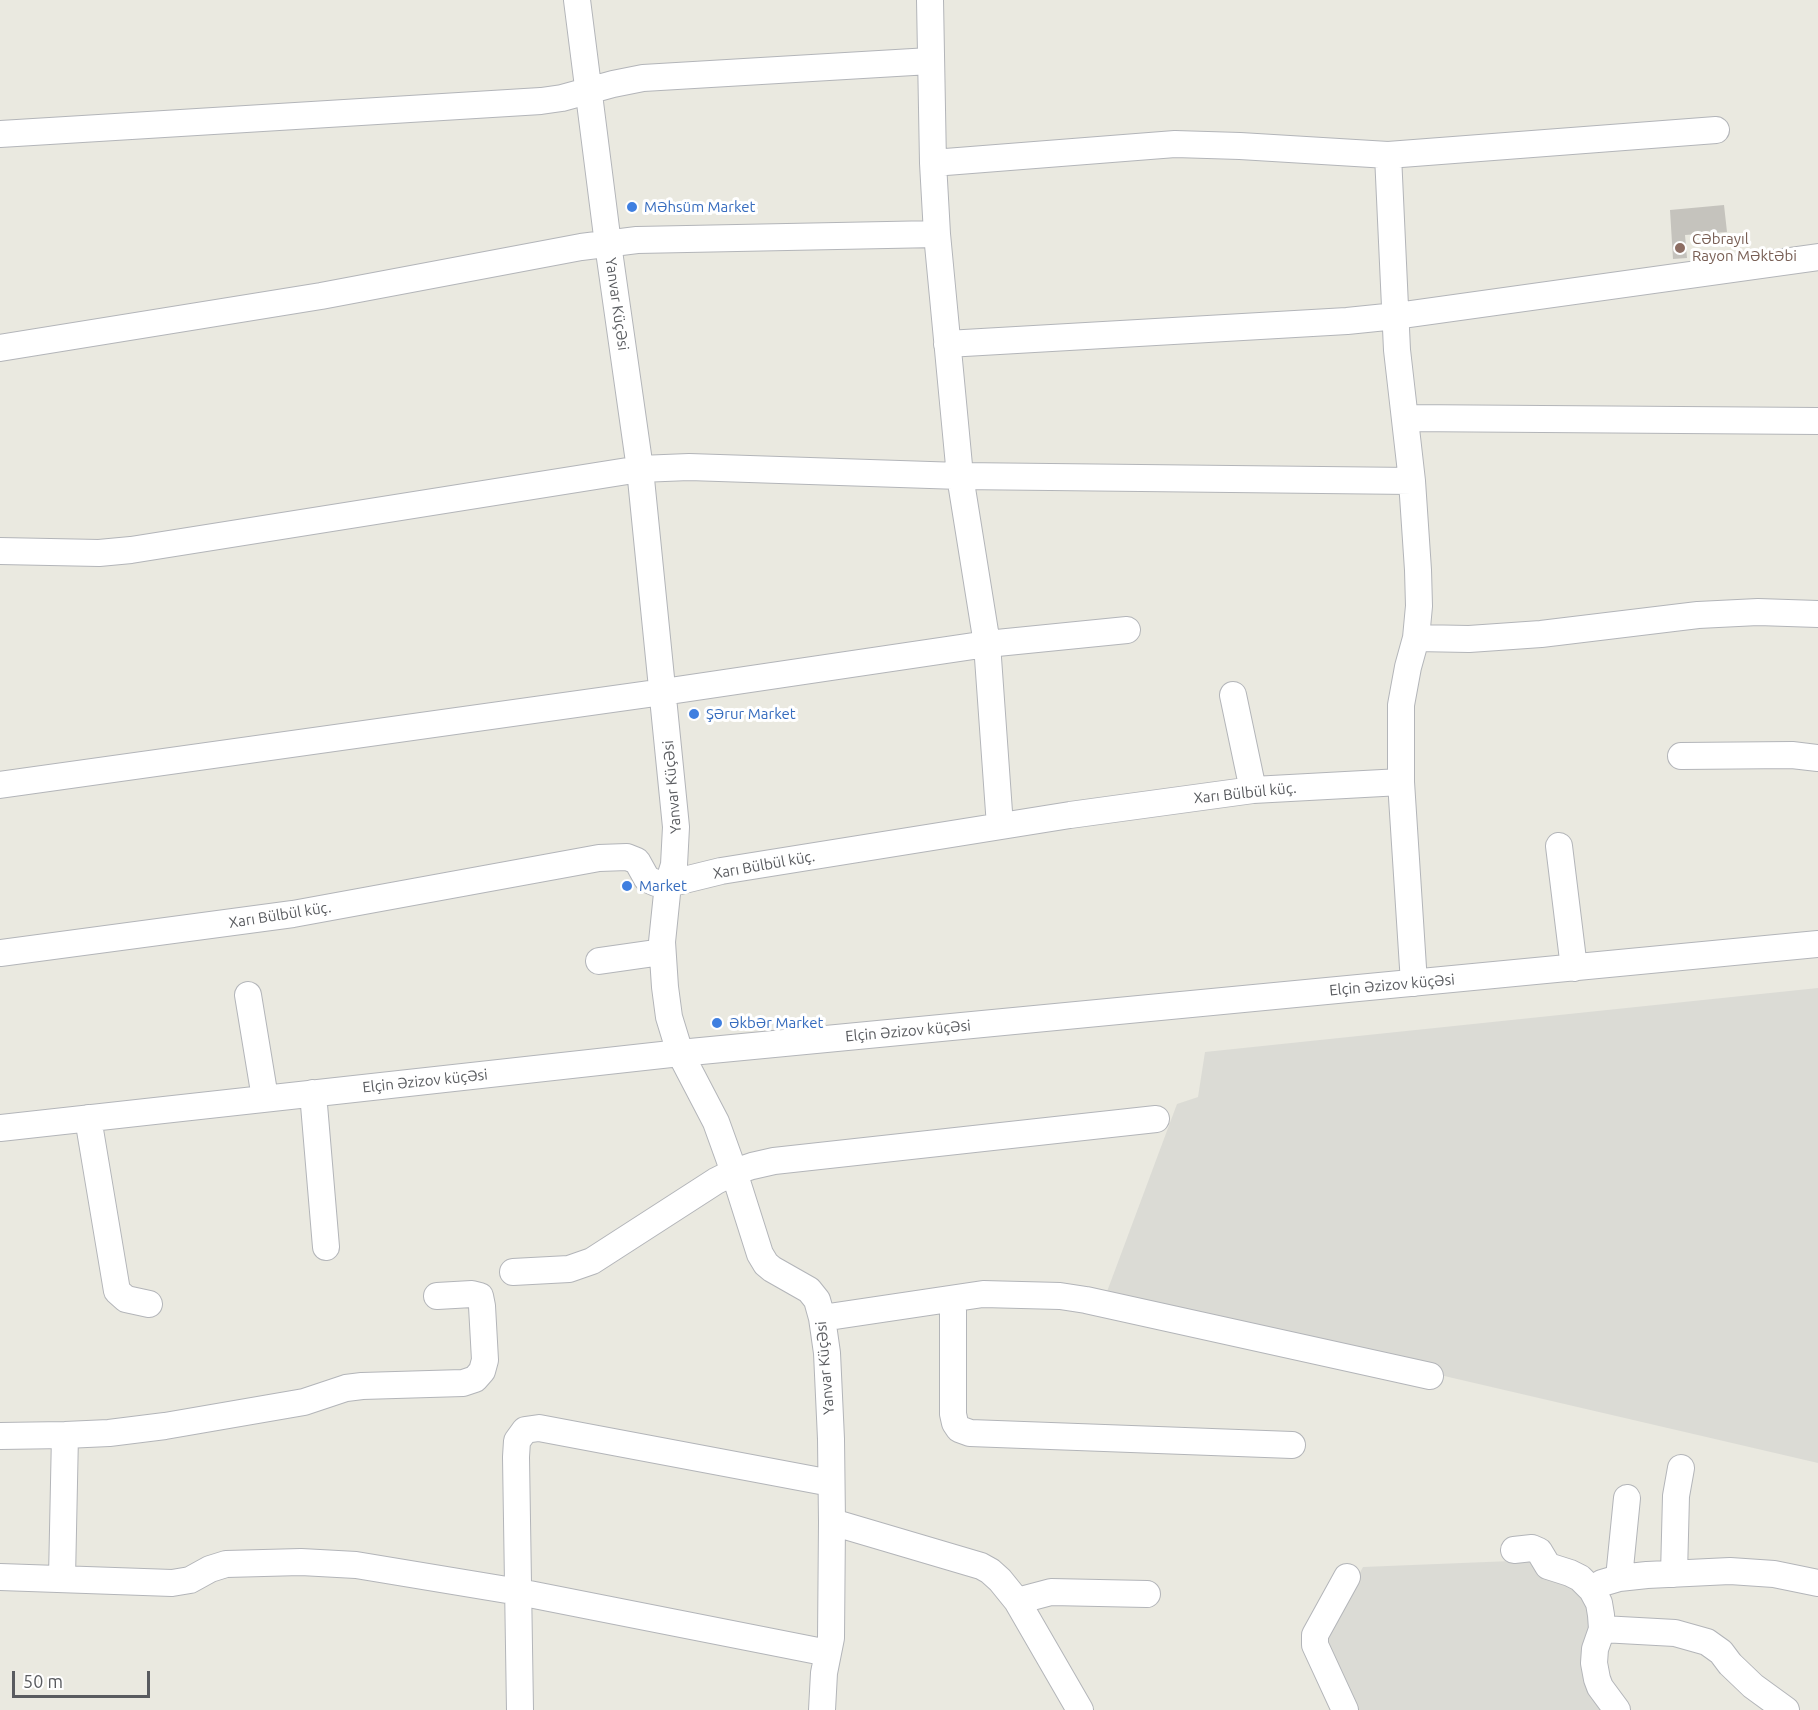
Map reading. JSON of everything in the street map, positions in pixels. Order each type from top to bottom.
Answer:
[{"type":"street","name":"Yanvar Küçəsi","points":[[577,0],[640,469],[676,827],[674,865],[668,884],[662,952],[669,1017],[680,1053],[716,1122],[765,1264],[809,1290],[817,1300],[822,1318],[826,1353],[832,1522],[831,1625],[822,1690],[822,1710]]},
{"type":"street","points":[[930,0],[933,163],[937,234],[960,476],[987,645],[1000,826]]},
{"type":"street","points":[[0,134],[541,101],[643,78],[930,61]]},
{"type":"street","points":[[933,163],[1175,144],[1388,155],[1716,130]]},
{"type":"street","points":[[1388,155],[1396,350],[1412,481],[1419,606],[1416,638],[1401,705],[1401,782],[1413,983]]},
{"type":"street","points":[[0,348],[321,296],[581,247],[637,240],[937,234]]},
{"type":"street","points":[[947,344],[1396,316],[1818,257]]},
{"type":"street","points":[[1405,418],[1818,422]]},
{"type":"street","points":[[0,550],[99,553],[131,550],[640,469],[689,467],[960,476],[1412,481]]},
{"type":"street","points":[[1416,638],[1469,639],[1541,634],[1698,615],[1758,612],[1818,614]]},
{"type":"street","points":[[0,785],[987,645],[1127,630]]},
{"type":"street","points":[[1233,695],[1253,790]]},
{"type":"street","points":[[1681,756],[1792,755],[1818,758]]},
{"type":"street","name":"Xarı Bülbül küç.","points":[[0,953],[293,914],[599,858],[627,857],[637,861],[647,879],[656,883],[668,884],[721,871],[1070,814],[1253,790],[1401,782]]},
{"type":"street","points":[[1559,846],[1574,968]]},
{"type":"street","name":"Elçin Əzizov küçəsi","points":[[0,1128],[680,1053],[1818,944]]},
{"type":"street","points":[[599,961],[662,952]]},
{"type":"street","points":[[248,995],[265,1098]]},
{"type":"street","points":[[313,1093],[326,1247]]},
{"type":"street","points":[[88,1118],[117,1291],[126,1299],[149,1304]]},
{"type":"street","points":[[513,1272],[569,1269],[592,1261],[716,1180],[734,1172],[774,1161],[1156,1119]]},
{"type":"street","points":[[0,1436],[109,1433],[304,1402],[346,1388],[463,1383],[475,1379],[482,1371],[485,1360],[483,1306],[480,1296],[472,1293],[437,1296]]},
{"type":"street","points":[[822,1318],[983,1294],[1059,1296],[1430,1376]]},
{"type":"street","points":[[953,1299],[953,1414],[959,1430],[970,1433],[1292,1445]]},
{"type":"street","points":[[520,1710],[516,1457],[517,1441],[525,1430],[539,1428],[831,1482]]},
{"type":"street","points":[[62,1578],[65,1436]]},
{"type":"street","points":[[1674,1574],[1676,1496],[1681,1468]]},
{"type":"street","points":[[1618,1578],[1627,1498]]},
{"type":"street","points":[[832,1522],[981,1566],[1000,1580],[1034,1628],[1080,1710]]},
{"type":"street","points":[[1514,1550],[1532,1548],[1539,1551],[1548,1566],[1580,1578],[1592,1590],[1602,1615],[1602,1629],[1595,1649],[1594,1663],[1597,1679],[1600,1687],[1617,1710]]},
{"type":"street","points":[[0,1577],[172,1583],[190,1580],[210,1569],[226,1564],[300,1562],[356,1565],[519,1592],[828,1653]]},
{"type":"street","points":[[1592,1590],[1602,1583],[1618,1578],[1730,1571],[1774,1574],[1818,1583]]},
{"type":"street","points":[[1345,1710],[1316,1645],[1315,1635],[1347,1577]]},
{"type":"street","points":[[1017,1601],[1051,1592],[1147,1594]]},
{"type":"street","points":[[1602,1629],[1675,1633],[1707,1642],[1721,1652],[1753,1686],[1786,1710]]},
{"type":"shaded area","points":[[1818,988],[1818,1463],[1105,1297],[1177,1104],[1198,1097],[1205,1052]]},
{"type":"shaded area","points":[[1536,1560],[1538,1575],[1556,1577],[1584,1596],[1594,1619],[1605,1710],[1355,1710],[1323,1642],[1363,1567]]},
{"type":"building","points":[[1724,205],[1727,232],[1685,235],[1687,258],[1673,259],[1670,210]]},
{"type":"place","name":"Məhsüm Market","points":[[632,207]]},
{"type":"place","name":"Cəbrayıl Rayon Məktəbi","points":[[1680,248]]},
{"type":"place","name":"Şərur Market","points":[[694,714]]},
{"type":"place","name":"Market","points":[[627,886]]},
{"type":"place","name":"Əkbər Market","points":[[717,1023]]}]
